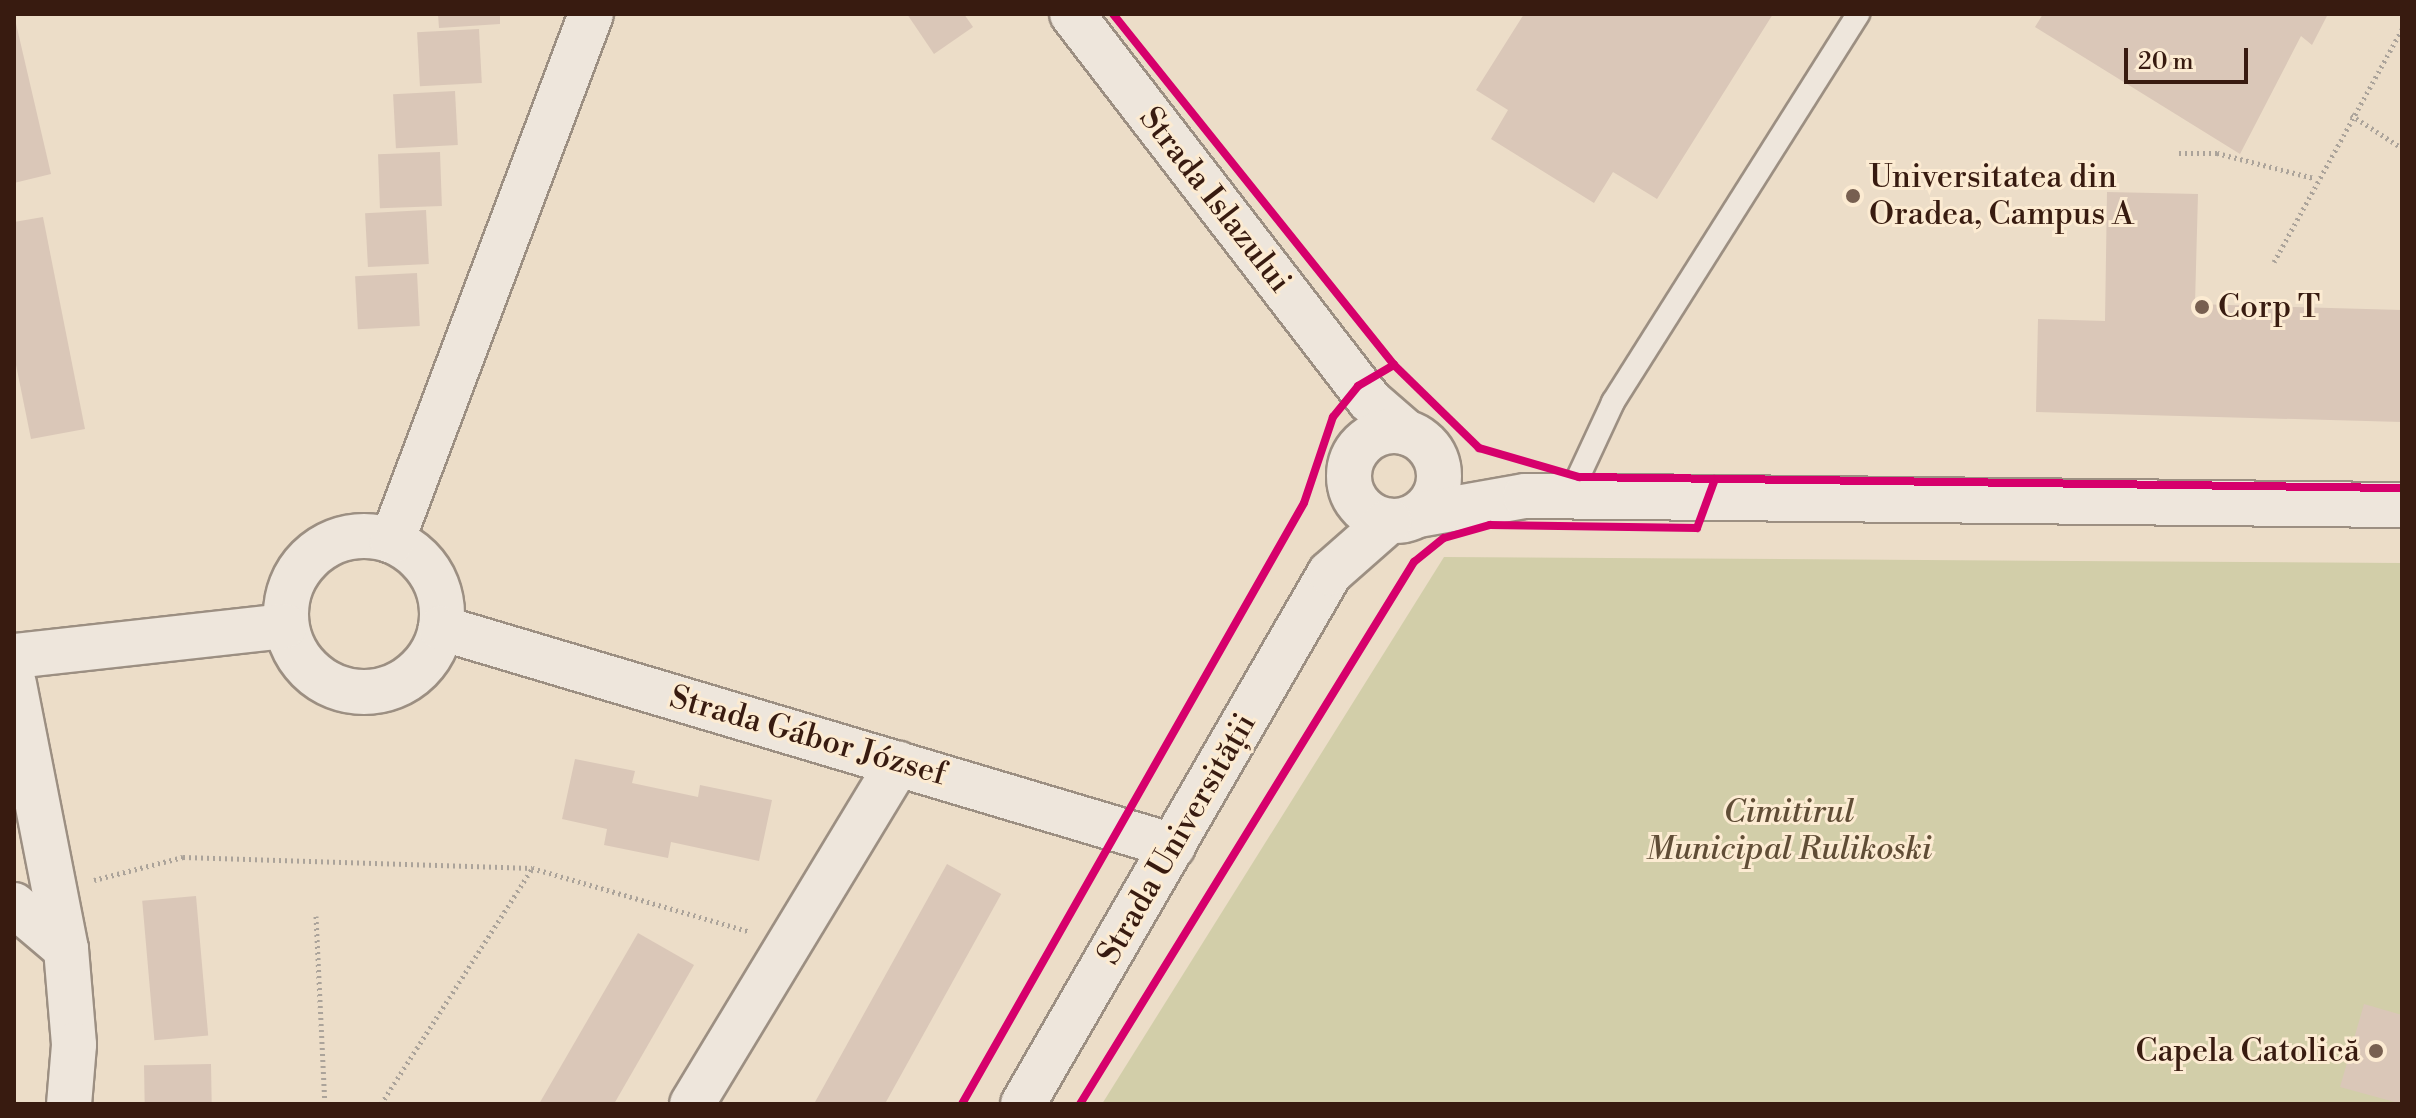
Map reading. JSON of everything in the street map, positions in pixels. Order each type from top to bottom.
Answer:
[{"type":"street","points":[[392,541],[591,14]]},
{"type":"street","name":"Strada Islazului","points":[[1072,14],[1358,386],[1419,442]]},
{"type":"street","points":[[1358,386],[1352,468],[1362,509],[1403,518],[1525,496],[2402,505]]},
{"type":"street","points":[[1352,468],[1377,435],[1419,442],[1473,478],[1525,496]]},
{"type":"street","points":[[1403,518],[1440,478],[1419,442]]},
{"type":"street","name":"Strada Universității","points":[[1023,1104],[1330,573],[1352,468]]},
{"type":"street","name":"Strada Universității","points":[[1330,573],[1403,518]]},
{"type":"street","points":[[353,535],[392,541],[432,573],[441,628],[423,665],[376,691],[320,679],[300,660],[284,626],[298,569],[327,544],[353,535]]},
{"type":"street","points":[[14,656],[284,626]]},
{"type":"street","name":"Strada Gábor József","points":[[441,628],[1173,846]]},
{"type":"street","points":[[14,684],[66,949],[74,1045],[69,1104]]},
{"type":"street","points":[[692,1104],[898,764]]},
{"type":"street","points":[[14,905],[66,949]]},
{"type":"lane","points":[[1569,497],[1613,402],[1858,14]]},
{"type":"path","points":[[2274,262],[2314,178],[2402,29]]},
{"type":"path","points":[[2351,115],[2402,148]]},
{"type":"path","points":[[2179,153],[2217,153],[2314,178]]},
{"type":"path","points":[[54,890],[183,857],[532,868],[790,943]]},
{"type":"path","points":[[381,1104],[532,868]]},
{"type":"path","points":[[316,916],[325,1104]]},
{"type":"green space","name":"Cimitirul Municipal Rulikoski","points":[[1444,557],[2402,563],[2402,1104],[1102,1104]]},
{"type":"building","points":[[438,14],[500,14],[500,24],[439,28]]},
{"type":"building","points":[[907,14],[964,14],[973,27],[934,54]]},
{"type":"building","points":[[1524,14],[1773,14],[1657,199],[1613,172],[1594,203],[1491,139],[1508,110],[1476,90]]},
{"type":"building","points":[[2043,14],[2328,14],[2312,45],[2301,36],[2240,154],[2035,27]]},
{"type":"building","points":[[14,15],[51,174],[14,183]]},
{"type":"building","points":[[479,29],[482,83],[420,86],[417,32]]},
{"type":"building","points":[[455,91],[458,145],[396,148],[393,94]]},
{"type":"building","points":[[440,152],[442,206],[380,208],[378,154]]},
{"type":"building","name":"Corp T","points":[[2107,192],[2198,194],[2195,304],[2402,310],[2402,422],[2036,412],[2038,319],[2105,321]]},
{"type":"building","points":[[426,210],[429,264],[368,267],[365,213]]},
{"type":"building","points":[[43,217],[85,429],[31,439],[14,355],[14,222]]},
{"type":"building","points":[[417,273],[420,326],[358,329],[355,276]]},
{"type":"building","points":[[575,759],[635,771],[632,783],[698,797],[700,785],[772,800],[759,861],[671,842],[668,858],[604,845],[607,829],[562,819]]},
{"type":"building","points":[[947,864],[1001,894],[885,1104],[814,1104]]},
{"type":"building","points":[[196,896],[208,1035],[154,1040],[142,901]]},
{"type":"building","points":[[638,933],[694,965],[614,1104],[539,1104]]},
{"type":"building","name":"Capela Catolică","points":[[2364,1004],[2402,1015],[2402,1104],[2340,1087]]},
{"type":"building","points":[[211,1064],[212,1104],[145,1104],[144,1065]]},
{"type":"cycle path","points":[[1113,14],[1394,365],[1479,448],[1579,477],[2402,488]]},
{"type":"cycle path","points":[[962,1104],[1304,503],[1333,417],[1358,386],[1394,365]]},
{"type":"cycle path","points":[[1080,1104],[1414,562],[1444,538],[1490,525],[1697,528],[1715,479]]},
{"type":"place","name":"Universitatea din Oradea, Campus A","points":[[1853,196]]},
{"type":"place","name":"Corp T","points":[[2202,307]]},
{"type":"place","name":"Capela Catolică","points":[[2376,1051]]}]
